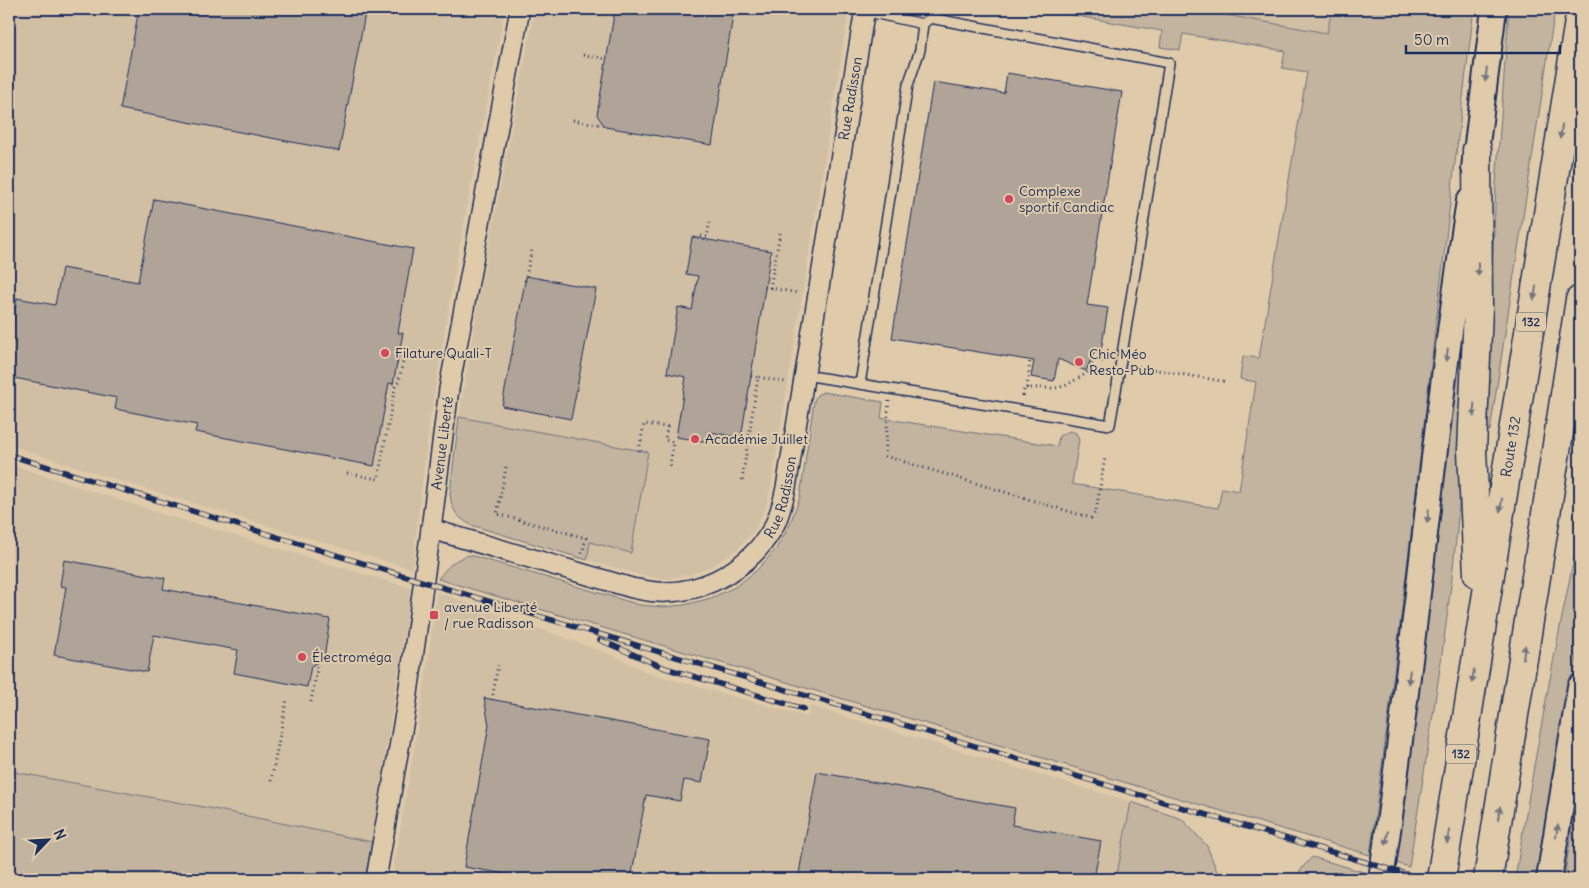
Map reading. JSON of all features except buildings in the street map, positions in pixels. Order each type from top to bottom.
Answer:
[{"type":"highway","name":"Route 132","points":[[1441,879],[1580,15]]},
{"type":"highway","points":[[1477,150],[1478,308],[1472,451],[1481,628]]},
{"type":"highway","points":[[1488,879],[1580,300]]},
{"type":"highway","points":[[1549,493],[1580,407]]},
{"type":"street","name":"Avenue Liberté","points":[[376,879],[404,718],[431,530],[442,435],[457,339],[520,9]]},
{"type":"street","points":[[1381,879],[1406,702],[1452,306],[1477,150],[1494,9]]},
{"type":"street","name":"Rue Radisson","points":[[431,530],[632,588],[664,592],[680,591],[712,582],[749,558],[762,544],[773,527],[781,509],[786,488],[796,379],[818,296],[864,10]]},
{"type":"street","points":[[1549,879],[1580,687]]},
{"type":"lane","points":[[864,10],[923,24]]},
{"type":"lane","points":[[796,379],[860,384],[1110,425],[1169,63],[930,18],[923,24],[920,50],[908,85],[860,384]]},
{"type":"path","points":[[583,56],[606,59]]},
{"type":"path","points":[[574,120],[598,124],[602,122]]},
{"type":"path","points":[[701,236],[707,237],[710,221]]},
{"type":"path","points":[[770,288],[780,233]]},
{"type":"path","points":[[525,281],[532,250]]},
{"type":"path","points":[[765,286],[818,296]]},
{"type":"path","points":[[347,473],[378,479],[395,387],[399,381],[406,347]]},
{"type":"path","points":[[1030,360],[1025,388],[1065,386],[1087,373],[1093,358],[1228,382]]},
{"type":"path","points":[[397,363],[402,363]]},
{"type":"path","points":[[752,376],[796,379]]},
{"type":"path","points":[[742,480],[758,377]]},
{"type":"path","points":[[890,389],[885,456],[1091,518],[1096,511],[1105,458]]},
{"type":"path","points":[[640,451],[644,424],[667,427],[665,440],[673,442],[670,469]]},
{"type":"path","points":[[506,467],[496,514],[586,538],[583,550]]},
{"type":"path","points":[[311,702],[317,669],[316,662]]},
{"type":"path","points":[[492,700],[498,665]]},
{"type":"path","points":[[271,780],[287,698]]},
{"type":"shaded area","points":[[9,9],[505,9],[456,264],[429,425],[412,569],[142,488],[9,445]]},
{"type":"shaded area","points":[[535,9],[849,9],[772,481],[766,507],[754,531],[736,550],[712,566],[689,575],[663,579],[587,560],[609,445],[459,417],[482,280]]},
{"type":"shaded area","points":[[1037,9],[1192,9],[1327,33],[1332,9],[1474,9],[1398,644],[1370,855],[438,579],[452,564],[470,555],[640,605],[662,607],[684,605],[711,598],[735,587],[756,571],[776,549],[789,526],[800,497],[814,401],[817,395],[823,392],[883,402],[881,418],[1057,446],[1059,436],[1070,431],[1076,433],[1079,440],[1072,484],[1218,508],[1222,488],[1239,491],[1256,382],[1240,379],[1243,356],[1259,358],[1307,72],[1282,68],[1285,51],[1183,34],[1180,50],[1160,47],[1162,31]]},
{"type":"shaded area","points":[[1194,9],[1332,9],[1327,33]]},
{"type":"shaded area","points":[[1509,9],[1555,9],[1490,431],[1485,430],[1496,183]]},
{"type":"shaded area","points":[[1459,330],[1465,331],[1461,462],[1456,540],[1441,663],[1409,867],[1393,862]]},
{"type":"shaded area","points":[[459,417],[648,452],[631,553],[590,542],[587,560],[471,525],[462,519],[453,508],[450,493]]},
{"type":"shaded area","points":[[9,464],[162,514],[411,588],[372,842],[209,808],[9,771]]},
{"type":"shaded area","points":[[1580,530],[1580,638],[1540,879],[1515,879],[1545,704]]},
{"type":"shaded area","points":[[437,592],[615,656],[648,673],[808,717],[810,706],[1131,802],[1116,879],[431,879],[393,872],[426,676]]},
{"type":"shaded area","points":[[9,771],[209,808],[372,842],[365,879],[9,879]]},
{"type":"shaded area","points":[[1580,780],[1580,879],[1564,879]]},
{"type":"shaded area","points":[[1131,802],[1182,819],[1207,846],[1220,879],[1116,879]]},
{"type":"shaded area","points":[[1312,857],[1367,873],[1366,879],[1295,879]]},
{"type":"railway","points":[[9,455],[424,582],[1422,879]]},
{"type":"railway","points":[[600,640],[665,668],[804,709]]},
{"type":"place","name":"Complexe sportif Candiac","points":[[1009,199]]},
{"type":"place","name":"Filature Quali-T","points":[[385,353]]},
{"type":"place","name":"Chic Méo Resto-Pub","points":[[1079,362]]},
{"type":"place","name":"Académie Juillet","points":[[695,439]]},
{"type":"place","name":"avenue Liberté / rue Radisson","points":[[434,615]]},
{"type":"place","name":"Électroméga","points":[[302,657]]}]
